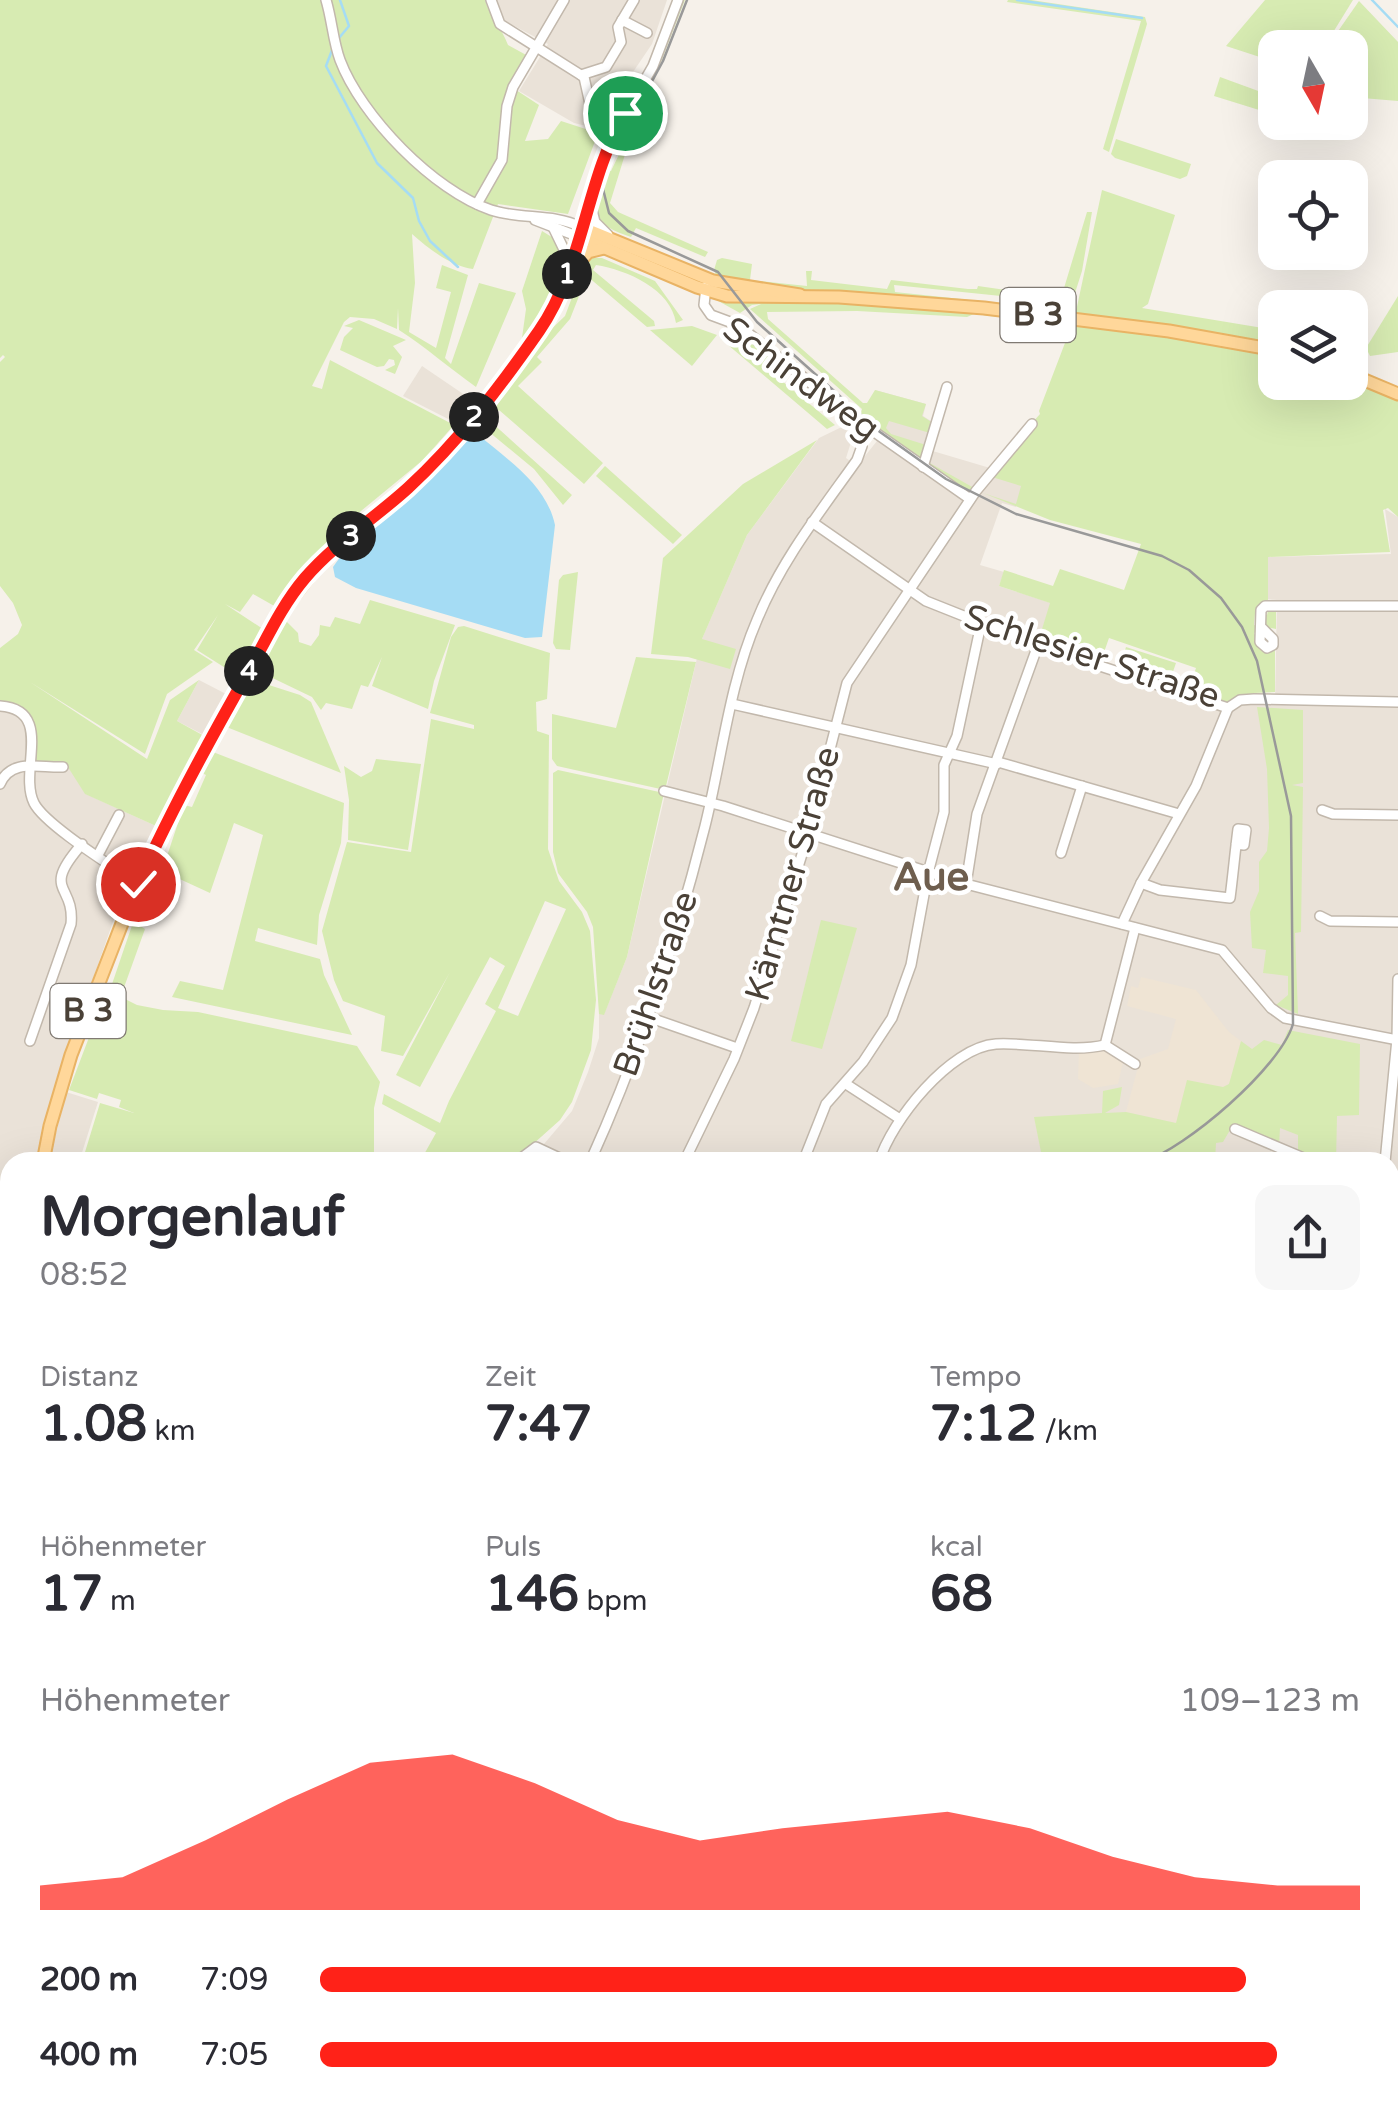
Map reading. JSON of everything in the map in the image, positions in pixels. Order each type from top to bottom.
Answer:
[{"type":"main road","name":"B 3","points":[[45,1152],[72,1056],[150,857],[200,758],[294,592],[335,548],[410,486],[470,422],[548,318],[580,232],[706,285],[800,296],[984,308],[1180,332],[1258,347]]},
{"type":"main road","points":[[569,270],[580,258],[608,244]]},
{"type":"main road","points":[[1368,382],[1398,394]]},
{"type":"street","points":[[326,0],[346,73],[386,130],[438,181],[477,204],[580,232]]},
{"type":"street","points":[[490,0],[500,24],[582,74],[606,67],[621,42],[618,27],[634,0]]},
{"type":"street","points":[[477,204],[502,160],[507,106],[513,87],[564,0]]},
{"type":"street","points":[[580,232],[607,146],[652,66],[678,0]]},
{"type":"street","points":[[622,20],[647,34]]},
{"type":"street","points":[[582,74],[590,104]]},
{"type":"street","points":[[589,199],[595,222],[608,244]]},
{"type":"street","points":[[533,219],[552,217],[580,232]]},
{"type":"street","points":[[553,227],[569,270]]},
{"type":"street","name":"Schindweg","points":[[706,285],[704,305],[708,314],[738,325],[853,418],[861,429],[873,431],[970,499]]},
{"type":"street","name":"Schindweg","points":[[922,468],[947,387]]},
{"type":"street","name":"Kärntner Straße","points":[[689,1152],[737,1048],[769,965],[851,674],[970,499],[1032,424]]},
{"type":"street","name":"Brühlstraße","points":[[594,1152],[648,1016],[691,882],[732,704],[756,621],[782,569],[858,457],[861,429]]},
{"type":"street","name":"Schlesier Straße","points":[[812,522],[909,591],[981,624],[1228,708],[1240,700],[1254,699],[1398,702]]},
{"type":"street","points":[[1261,627],[1261,610],[1267,606],[1398,606]]},
{"type":"street","points":[[807,1152],[826,1104],[873,1048],[898,1005],[911,965],[944,812],[942,776],[948,751],[958,736],[981,624]]},
{"type":"street","points":[[966,884],[977,814],[1038,646]]},
{"type":"street","points":[[732,704],[998,763],[1179,814]]},
{"type":"street","points":[[0,706],[15,708],[28,721],[32,741],[30,790],[37,808],[58,829],[138,884]]},
{"type":"street","points":[[1122,924],[1141,882],[1196,786],[1228,708]]},
{"type":"street","points":[[0,784],[10,769],[63,767]]},
{"type":"street","points":[[1061,853],[1082,786]]},
{"type":"street","points":[[664,791],[710,802],[966,884],[1222,950],[1271,1008],[1293,1022],[1397,1039]]},
{"type":"street","points":[[1322,810],[1332,814],[1398,815]]},
{"type":"street","points":[[98,855],[119,814]]},
{"type":"street","points":[[30,1041],[71,924],[72,909],[60,879],[82,844]]},
{"type":"street","points":[[1141,882],[1160,890],[1230,898],[1236,844]]},
{"type":"street","points":[[110,864],[129,869],[150,857]]},
{"type":"street","points":[[110,864],[125,892],[128,908]]},
{"type":"street","points":[[1320,916],[1330,921],[1398,922]]},
{"type":"street","points":[[1105,1044],[1134,928]]},
{"type":"street","points":[[1386,1152],[1397,1039],[1398,979]]},
{"type":"street","points":[[648,1016],[737,1048]]},
{"type":"street","points":[[884,1152],[900,1118],[934,1082],[978,1048],[998,1044],[1105,1044],[1135,1064]]},
{"type":"street","points":[[846,1084],[900,1118]]},
{"type":"street","points":[[1235,1129],[1289,1152]]},
{"type":"shaded area","points":[[496,0],[667,0],[652,44],[595,128],[574,123],[519,91],[548,44],[505,21]]},
{"type":"shaded area","points":[[422,366],[475,402],[458,424],[403,396]]},
{"type":"shaded area","points":[[875,390],[926,404],[923,416],[934,423],[926,449],[990,468],[1022,486],[1016,507],[1002,503],[980,565],[1004,572],[999,586],[1051,603],[1038,642],[1230,713],[1240,705],[1275,703],[1277,600],[1265,599],[1268,557],[1391,554],[1385,509],[1398,517],[1398,1152],[535,1152],[572,1111],[588,1072],[599,1038],[599,1014],[604,1014],[627,957],[701,641],[747,535],[819,438],[850,423],[852,439],[846,458],[857,466],[885,431]]},
{"type":"shaded area","points":[[199,680],[228,695],[206,736],[177,721]]},
{"type":"shaded area","points":[[0,703],[20,705],[30,715],[36,732],[35,758],[67,764],[86,794],[156,826],[138,862],[124,865],[109,858],[105,867],[118,884],[121,899],[55,1087],[39,1152],[0,1152]]},
{"type":"shaded area","points":[[1141,977],[1196,990],[1229,1032],[1241,1041],[1231,1082],[1176,1123],[1126,1112],[1140,1059],[1168,1049],[1176,1019],[1127,1006],[1131,986],[1138,988]]},
{"type":"shaded area","points":[[1079,1050],[1105,1050],[1123,1062],[1118,1084],[1093,1088],[1078,1079]]},
{"type":"shaded area","points":[[66,1092],[98,1102],[82,1152],[51,1152]]},
{"type":"green space","points":[[0,0],[485,0],[508,45],[528,56],[510,86],[539,105],[525,141],[548,139],[561,121],[598,133],[568,214],[498,204],[473,269],[448,260],[412,234],[415,283],[409,332],[436,348],[451,292],[436,288],[442,265],[468,275],[445,358],[451,364],[479,283],[516,293],[476,387],[399,330],[398,308],[397,329],[374,319],[350,317],[344,322],[312,386],[322,389],[330,360],[454,425],[423,460],[333,534],[276,607],[253,594],[240,612],[225,604],[263,629],[238,676],[197,650],[218,615],[194,650],[213,662],[167,694],[145,754],[30,682],[147,759],[170,700],[199,680],[177,721],[206,737],[156,826],[85,794],[66,764],[40,764],[35,758],[34,727],[28,713],[0,703],[0,648],[18,634],[22,625],[0,586],[0,362],[5,357],[0,358]]},
{"type":"green space","points":[[683,0],[661,62],[605,169],[611,171],[639,113],[642,115],[631,135],[610,203],[618,212],[708,252],[705,257],[636,228],[631,237],[620,233],[604,224],[595,209],[599,176],[607,156],[657,66]]},
{"type":"green space","points":[[1008,0],[1145,17],[1147,24],[1109,152],[1103,149],[1141,21]]},
{"type":"green space","points":[[1265,0],[1353,0],[1334,30],[1258,30],[1258,56],[1226,46]]},
{"type":"green space","points":[[1359,1],[1398,42],[1398,101],[1368,98],[1368,30],[1339,30]]},
{"type":"green space","points":[[1220,77],[1258,91],[1258,110],[1214,96]]},
{"type":"green space","points":[[1116,139],[1191,164],[1187,176],[1180,179],[1115,158],[1111,154]]},
{"type":"green space","points":[[1102,190],[1175,215],[1148,304],[1142,308],[1258,327],[1258,343],[1075,316]]},
{"type":"green space","points":[[1087,212],[1092,212],[1082,271],[1068,315],[784,289],[717,278],[714,270],[717,260],[722,258],[752,264],[750,280],[807,286],[806,271],[812,271],[811,280],[887,289],[891,280],[968,289],[978,286],[1061,298]],"holes":[[[894,285],[1049,301],[1051,298],[1067,305],[1064,310],[895,292]]]},
{"type":"green space","points":[[542,231],[555,239],[559,266],[551,294],[521,345],[526,309],[522,291]]},
{"type":"green space","points":[[590,258],[602,258],[655,281],[683,320],[676,323],[666,300],[646,283],[596,265],[593,270],[654,321],[655,326],[647,327],[587,276],[570,319],[537,357],[542,362],[518,386],[603,463],[584,484],[499,410],[490,421],[572,495],[563,505],[534,469],[477,422],[541,339],[565,316]]},
{"type":"green space","points":[[1398,296],[1398,352],[1370,356],[1368,345]]},
{"type":"green space","points":[[711,297],[868,302],[1066,322],[1065,325],[974,314],[967,317],[857,311],[767,312],[768,319],[863,403],[875,390],[926,404],[922,416],[933,423],[930,433],[889,421],[886,428],[891,434],[923,444],[926,447],[920,459],[860,417],[862,409],[750,309],[761,304],[740,313]]},
{"type":"green space","points":[[359,320],[406,340],[393,346],[402,357],[395,374],[385,370],[395,365],[394,360],[377,367],[340,350],[344,337],[353,328],[344,326]]},
{"type":"green space","points":[[1073,322],[1177,335],[1258,351],[1258,400],[1368,400],[1368,385],[1398,398],[1398,517],[1388,508],[1383,510],[1390,552],[1268,557],[1268,610],[1276,611],[1276,629],[1266,627],[1263,615],[1268,611],[1255,613],[1254,625],[1258,626],[1254,634],[1258,641],[1275,647],[1275,692],[1253,693],[1252,697],[1229,704],[1188,692],[1196,668],[1109,638],[1097,662],[1038,642],[1050,603],[999,586],[1004,570],[1053,586],[1060,569],[1124,590],[1141,544],[1050,520],[983,493],[1016,504],[1021,486],[992,477],[970,494],[928,467],[928,462],[974,488],[1039,411]]},
{"type":"green space","points":[[692,326],[717,335],[692,366],[650,330]]},
{"type":"green space","points":[[727,333],[738,341],[746,337],[784,367],[776,376],[835,425],[827,429],[721,339]]},
{"type":"green space","points":[[817,440],[747,535],[702,639],[736,649],[730,669],[688,657],[651,654],[663,558],[743,484]]},
{"type":"green space","points":[[605,466],[682,535],[673,544],[596,476]]},
{"type":"green space","points":[[578,572],[570,650],[556,649],[553,643],[559,580],[563,575]]},
{"type":"green space","points":[[370,600],[455,625],[428,709],[372,686],[382,657],[368,687],[361,685],[352,709],[326,703],[321,710],[312,697],[258,671],[284,619],[298,633],[299,642],[311,646],[319,635],[320,625],[330,627],[335,617],[360,624]]},
{"type":"green space","points":[[464,626],[550,653],[547,699],[536,702],[537,731],[549,735],[548,849],[559,881],[582,912],[590,931],[596,1000],[591,1050],[572,1102],[560,1120],[524,1152],[425,1152],[436,1133],[382,1104],[384,1094],[440,1123],[496,1011],[485,1004],[505,966],[490,957],[420,1087],[396,1075],[450,972],[403,1056],[381,1051],[385,1016],[343,1001],[322,931],[347,842],[411,852],[431,719],[474,729],[474,725],[430,713],[451,637],[458,627]],"holes":[[[545,901],[566,909],[518,1016],[498,1008]]]},
{"type":"green space","points":[[1126,647],[1176,663],[1168,686],[1119,670]]},
{"type":"green space","points":[[636,657],[696,662],[665,790],[557,766],[552,759],[552,714],[616,728]]},
{"type":"green space","points":[[250,679],[311,702],[341,773],[224,726]]},
{"type":"green space","points":[[1257,707],[1303,710],[1303,783],[1292,785],[1303,787],[1301,932],[1295,933],[1298,1014],[1276,1005],[1288,995],[1288,976],[1263,973],[1266,950],[1252,948],[1250,912],[1259,891],[1259,862],[1267,851],[1269,828],[1267,769]]},
{"type":"green space","points":[[213,752],[344,803],[341,843],[319,915],[317,945],[258,928],[255,941],[320,959],[352,1035],[172,997],[180,981],[223,990],[263,835],[234,823],[210,893],[160,870],[139,925],[145,929],[122,993],[111,987],[141,899],[159,859],[167,856],[184,805],[192,807]]},
{"type":"green space","points":[[376,759],[421,764],[408,850],[348,840],[349,800],[344,766],[361,777],[372,771]]},
{"type":"green space","points":[[558,770],[664,793],[627,957],[604,1015],[599,1014],[593,927],[587,912],[558,873],[553,852],[553,773]]},
{"type":"green space","points":[[821,920],[857,928],[822,1049],[791,1041]]},
{"type":"green space","points":[[107,990],[137,1005],[198,1012],[357,1046],[380,1082],[374,1108],[374,1152],[85,1152],[100,1103],[134,1113],[119,1107],[121,1100],[99,1093],[97,1099],[69,1090]]},
{"type":"green space","points":[[1288,1030],[1360,1044],[1359,1115],[1337,1116],[1336,1152],[1298,1152],[1298,1135],[1280,1128],[1279,1146],[1233,1125],[1223,1142],[1216,1143],[1216,1152],[1041,1152],[1034,1117],[1102,1113],[1103,1091],[1122,1087],[1119,1105],[1105,1113],[1126,1112],[1176,1123],[1187,1080],[1223,1087],[1229,1084],[1241,1041],[1252,1049],[1264,1040],[1282,1045]]},
{"type":"water","points":[[475,432],[534,484],[555,525],[542,637],[525,638],[356,588],[335,577],[333,567],[343,553],[423,486]]},
{"type":"waterway","points":[[339,38],[349,26],[340,0]]},
{"type":"waterway","points":[[1017,0],[1142,18]]},
{"type":"waterway","points":[[1372,0],[1398,27]]},
{"type":"waterway","points":[[334,45],[326,66],[377,163],[413,198],[430,241],[458,267]]},
{"type":"tram line","points":[[687,0],[663,61],[610,159],[603,189],[609,213],[628,231],[718,272],[757,322],[880,432],[946,479],[1016,514],[1162,556],[1189,570],[1221,598],[1242,627],[1257,661],[1291,816],[1293,1024],[1285,1042],[1251,1083],[1206,1124],[1164,1152]]},
{"type":"district","name":"Aue","points":[[931,877]]},
{"type":"route","points":[[138,884],[174,807],[294,592],[335,548],[382,511],[441,455],[548,318],[567,277],[597,171],[625,113]]}]
